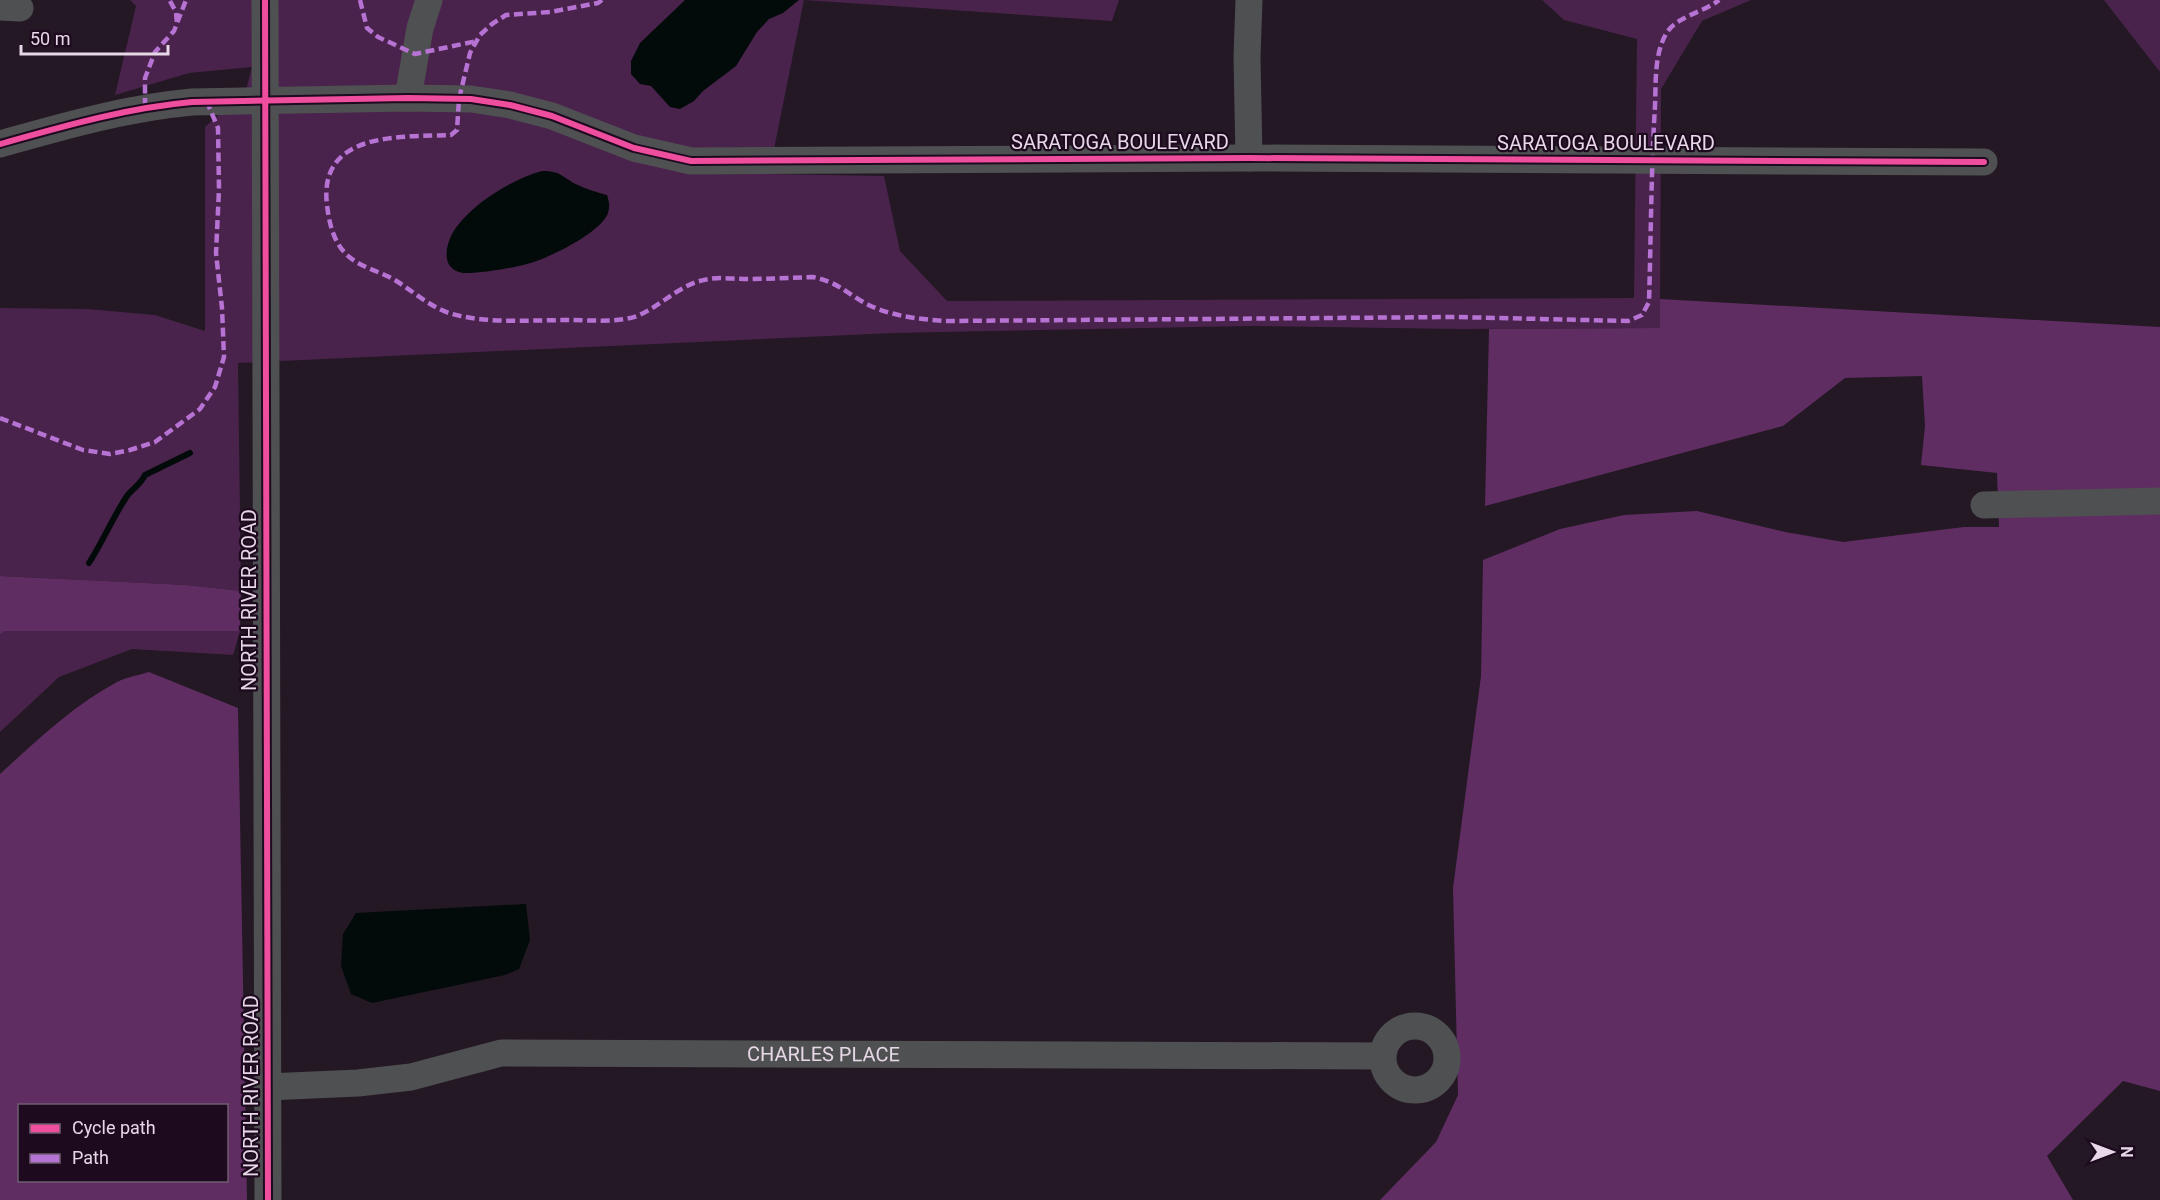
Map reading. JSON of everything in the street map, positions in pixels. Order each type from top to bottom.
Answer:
[{"type":"street","name":"NORTH RIVER ROAD","points":[[265,0],[268,1200]]},
{"type":"street","points":[[408,98],[420,28],[429,0]]},
{"type":"street","points":[[1249,0],[1246,57],[1249,158]]},
{"type":"street","name":"SARATOGA BOULEVARD","points":[[0,144],[70,124],[153,106],[192,102],[408,98],[471,99],[510,105],[552,116],[634,148],[691,160],[1249,158],[1984,162]]},
{"type":"street","points":[[1984,505],[2160,501]]},
{"type":"street","name":"CHARLES PLACE","points":[[267,1087],[358,1083],[411,1077],[501,1053],[1382,1056]]},
{"type":"shaded area","points":[[130,0],[804,0],[769,174],[884,176],[900,251],[947,301],[1634,298],[1637,39],[1564,20],[1542,0],[1751,0],[1702,21],[1661,89],[1660,328],[1460,329],[1249,326],[893,333],[238,363],[241,591],[187,585],[0,576],[0,308],[87,309],[155,315],[205,331],[205,127],[246,90],[252,67],[189,73],[115,95],[136,6]]},
{"type":"shaded area","points":[[685,0],[799,0],[783,13],[769,19],[757,32],[736,66],[703,91],[694,101],[680,109],[670,107],[651,86],[640,84],[631,74],[631,61],[640,43]]},
{"type":"shaded area","points":[[804,0],[1119,0],[1112,21]]},
{"type":"shaded area","points":[[2104,0],[2160,0],[2160,72]]},
{"type":"shaded area","points":[[542,171],[558,174],[582,187],[607,195],[609,208],[603,221],[585,237],[547,257],[527,264],[469,273],[463,273],[450,266],[447,252],[450,237],[466,216],[496,192],[519,179]]},
{"type":"shaded area","points":[[1660,299],[2160,327],[2160,1091],[2123,1081],[2047,1156],[2073,1200],[1380,1200],[1436,1142],[1458,1095],[1453,888],[1481,676],[1483,560],[1560,529],[1624,515],[1697,511],[1785,532],[1843,542],[1964,527],[1999,527],[1997,473],[1921,465],[1925,426],[1922,376],[1845,378],[1783,426],[1485,506],[1489,329],[1660,328]]},
{"type":"shaded area","points":[[0,576],[187,585],[241,591],[240,631],[4,631],[0,635]]},
{"type":"shaded area","points":[[4,631],[240,631],[233,655],[132,649],[59,677],[0,732],[0,635]]},
{"type":"shaded area","points":[[149,672],[238,708],[247,1200],[0,1200],[0,774],[56,724],[86,701],[129,677]]},
{"type":"shaded area","points":[[526,904],[530,940],[519,969],[505,975],[372,1003],[351,994],[341,966],[343,934],[356,913]]},
{"type":"waterway","points":[[89,563],[127,496],[145,475],[190,453]]},
{"type":"marked path","points":[[145,107],[145,78],[155,52],[174,31],[186,0]]},
{"type":"marked path","points":[[360,0],[367,28],[378,37],[415,54],[477,41]]},
{"type":"marked path","points":[[602,0],[598,3],[550,12],[506,15],[480,35],[470,53],[459,99],[457,130],[451,135],[409,136],[367,143],[349,151],[336,163],[328,181],[327,205],[330,225],[346,254],[358,263],[398,282],[445,311],[466,317],[496,320],[621,320],[646,312],[680,290],[699,281],[722,278],[813,277],[835,284],[863,302],[883,311],[914,318],[945,321],[1456,317],[1628,321],[1642,315],[1649,302],[1652,179],[1659,51],[1670,28],[1719,0]]},
{"type":"marked path","points":[[170,1],[176,12],[177,24]]},
{"type":"marked path","points":[[0,418],[83,450],[110,454],[155,442],[200,409],[215,387],[224,357],[216,253],[219,189],[218,128],[207,102]]},
{"type":"cycle path","points":[[265,0],[268,1200]]},
{"type":"cycle path","points":[[0,144],[119,113],[192,102],[408,98],[471,99],[510,105],[552,116],[634,148],[691,161],[1249,158],[1984,162]]}]
